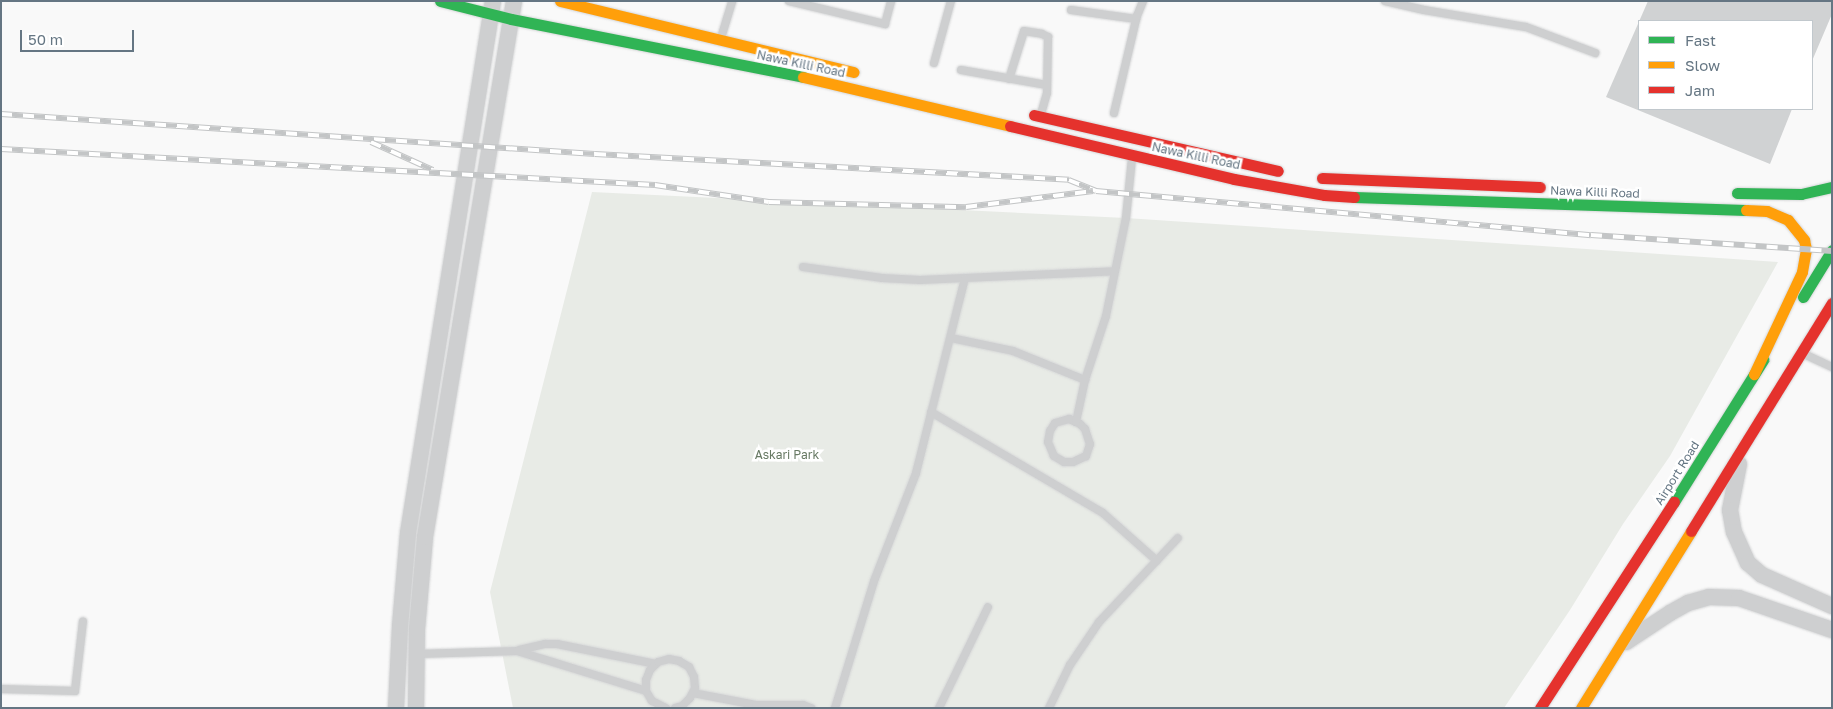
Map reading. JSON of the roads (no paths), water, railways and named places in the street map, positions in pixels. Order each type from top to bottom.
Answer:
[{"type":"main road","name":"Nawa Killi Road","points":[[440,1],[492,8],[512,19],[826,82],[1234,179],[1324,194],[1396,200],[1767,211],[1788,220],[1804,240],[1805,258],[1802,272],[1754,374]]},
{"type":"main road","name":"Nawa Killi Road","points":[[560,1],[866,75]]},
{"type":"main road","name":"Nawa Killi Road","points":[[1021,112],[1286,172]]},
{"type":"main road","name":"Nawa Killi Road","points":[[1312,176],[1555,187]]},
{"type":"main road","points":[[1728,193],[1801,194],[1832,187]]},
{"type":"main road","name":"Airport Road","points":[[1540,708],[1666,516],[1832,250]]},
{"type":"main road","points":[[1581,708],[1831,305]]},
{"type":"street","points":[[416,708],[417,654],[425,537],[514,1]]},
{"type":"street","points":[[396,708],[400,626],[408,533],[432,370],[492,8]]},
{"type":"street","points":[[1744,445],[1734,483],[1730,510],[1739,547],[1748,563],[1762,575],[1832,606]]},
{"type":"street","points":[[1618,648],[1688,603],[1709,598],[1739,598],[1832,630]]},
{"type":"lane","points":[[721,40],[732,1]]},
{"type":"lane","points":[[789,1],[885,24],[891,1]]},
{"type":"lane","points":[[934,64],[952,1]]},
{"type":"lane","points":[[1114,113],[1142,1]]},
{"type":"lane","points":[[1385,1],[1424,10],[1526,27],[1594,53]]},
{"type":"lane","points":[[1071,10],[1136,19]]},
{"type":"lane","points":[[1009,79],[1021,34],[1024,31],[1042,34],[1048,38],[1047,85],[1040,116]]},
{"type":"lane","points":[[961,70],[1047,85]]},
{"type":"lane","points":[[1076,422],[1085,380],[1106,316],[1126,218],[1132,156]]},
{"type":"lane","points":[[803,267],[882,278],[920,280],[1115,271]]},
{"type":"lane","points":[[835,708],[874,581],[916,473],[965,278]]},
{"type":"lane","points":[[951,338],[1013,351],[1085,380]]},
{"type":"lane","points":[[1802,353],[1832,367]]},
{"type":"lane","points":[[931,412],[1103,513],[1157,561]]},
{"type":"lane","points":[[1063,420],[1076,422],[1085,429],[1089,438],[1088,450],[1086,456],[1076,461],[1064,462],[1054,456],[1050,450],[1050,431],[1055,423],[1063,420]]},
{"type":"lane","points":[[1049,708],[1070,665],[1099,622],[1178,538]]},
{"type":"lane","points":[[939,708],[988,607]]},
{"type":"lane","points":[[1,689],[75,691],[83,621]]},
{"type":"lane","points":[[417,654],[517,651],[545,644],[557,644],[656,664]]},
{"type":"lane","points":[[517,651],[646,691]]},
{"type":"lane","points":[[666,708],[652,700],[646,691],[646,680],[650,670],[656,664],[669,659],[679,661],[688,667],[694,677],[693,693],[682,706],[675,708]]},
{"type":"lane","points":[[693,693],[756,705],[803,705],[811,708]]},
{"type":"railway","points":[[1,114],[595,154],[1069,180],[1096,191],[1591,235],[1832,251]]},
{"type":"railway","points":[[371,142],[433,170]]},
{"type":"railway","points":[[1,149],[655,185],[769,202],[966,207],[1093,191]]},
{"type":"park label","name":"Askari Park","points":[[787,455]]}]
